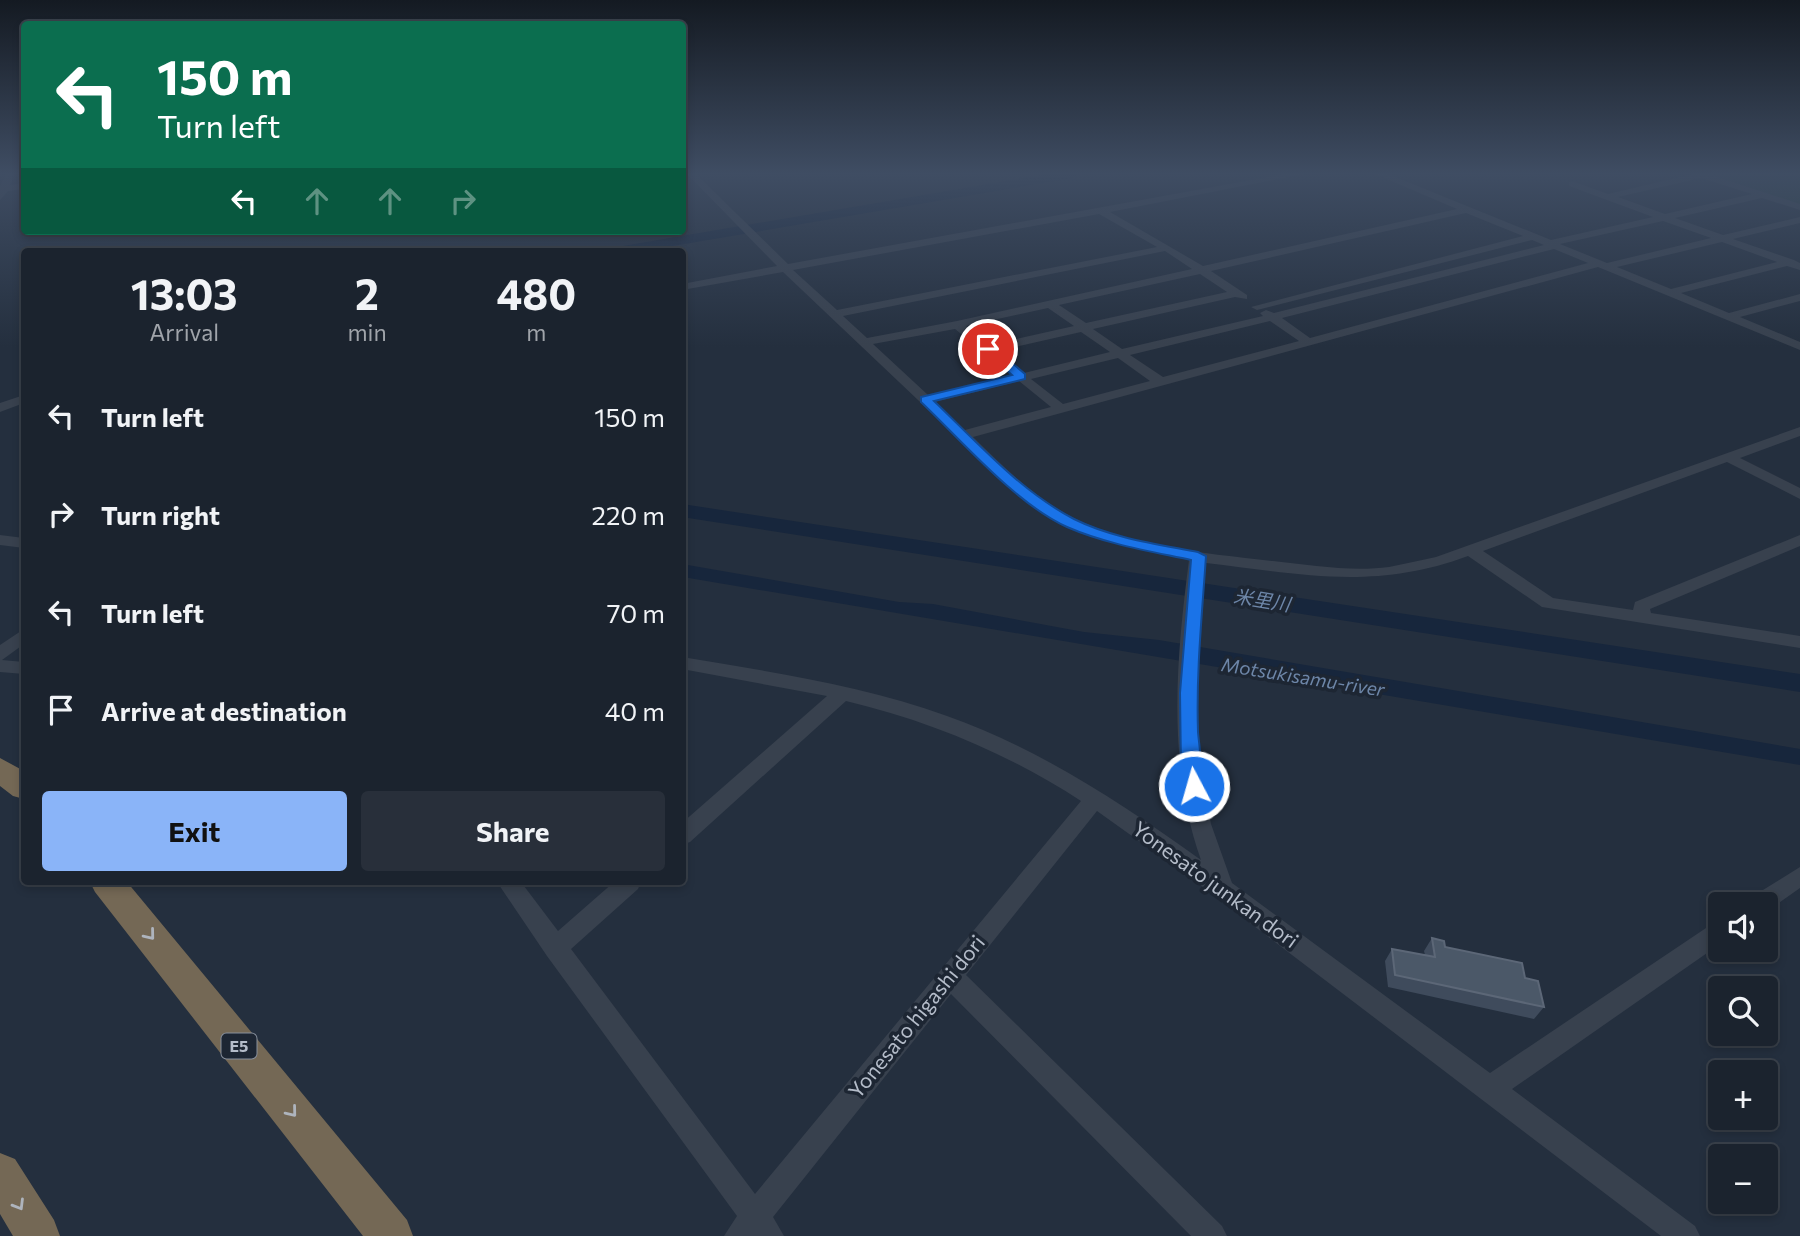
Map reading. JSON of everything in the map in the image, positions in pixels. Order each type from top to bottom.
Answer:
[{"type":"highway","points":[[0,770],[21,785]]},
{"type":"highway","name":"E5","points":[[109,885],[385,1229]]},
{"type":"highway","points":[[0,1174],[38,1236]]},
{"type":"street","points":[[748,232],[1020,489],[1049,511],[1072,523],[1197,565],[1361,573],[1388,572],[1440,561],[1800,431]]},
{"type":"street","points":[[686,286],[987,232]]},
{"type":"street","points":[[1138,232],[1204,270],[1310,343]]},
{"type":"street","points":[[865,342],[957,325],[1372,232]]},
{"type":"street","points":[[1520,232],[1800,346]]},
{"type":"street","points":[[925,400],[1273,317],[1605,232]]},
{"type":"street","points":[[1703,232],[1800,267]]},
{"type":"street","points":[[963,435],[1601,265],[1753,232]]},
{"type":"street","points":[[1257,307],[1533,237]]},
{"type":"street","points":[[835,314],[1167,248]]},
{"type":"street","points":[[1669,293],[1800,259]]},
{"type":"street","points":[[988,349],[1237,293]]},
{"type":"street","points":[[1728,317],[1800,297]]},
{"type":"street","points":[[1051,304],[1161,382]]},
{"type":"street","points":[[957,325],[1061,409]]},
{"type":"street","points":[[0,408],[21,399]]},
{"type":"street","points":[[1727,457],[1800,494]]},
{"type":"street","points":[[0,540],[21,543]]},
{"type":"street","points":[[1643,618],[1641,606],[1800,540]]},
{"type":"street","points":[[1470,550],[1548,603],[1800,642]]},
{"type":"street","points":[[1197,565],[1188,693],[1190,767],[1200,824],[1223,890]]},
{"type":"street","points":[[0,654],[21,637]]},
{"type":"street","name":"Yonesato junkan dori","points":[[686,664],[844,694],[942,721],[1018,754],[1096,798],[1491,1088],[1685,1236]]},
{"type":"street","points":[[0,666],[21,668]]},
{"type":"street","points":[[686,832],[844,694]]},
{"type":"street","name":"Yonesato higashi dori","points":[[754,1229],[950,976],[1096,798]]},
{"type":"street","points":[[1777,892],[1800,876]]},
{"type":"street","points":[[510,885],[754,1229]]},
{"type":"street","points":[[555,948],[627,885]]},
{"type":"street","points":[[1491,1088],[1708,939]]},
{"type":"street","points":[[950,976],[1212,1236]]},
{"type":"water","name":"Motsukisamu-river","points":[[686,565],[899,602],[933,604],[1084,632],[1159,640],[1800,749],[1800,765],[686,578]]},
{"type":"building","points":[[1432,938],[1444,941],[1445,947],[1522,963],[1525,978],[1538,981],[1544,1007],[1395,975],[1392,949],[1435,957]]},
{"type":"waterway","points":[[635,248],[731,232]]},
{"type":"waterway","name":"米里川","points":[[686,511],[1800,683]]},
{"type":"route","points":[[988,349],[1020,376],[925,400],[1020,489],[1049,511],[1072,523],[1130,543],[1198,556],[1188,693],[1190,767],[1194,786]]}]
